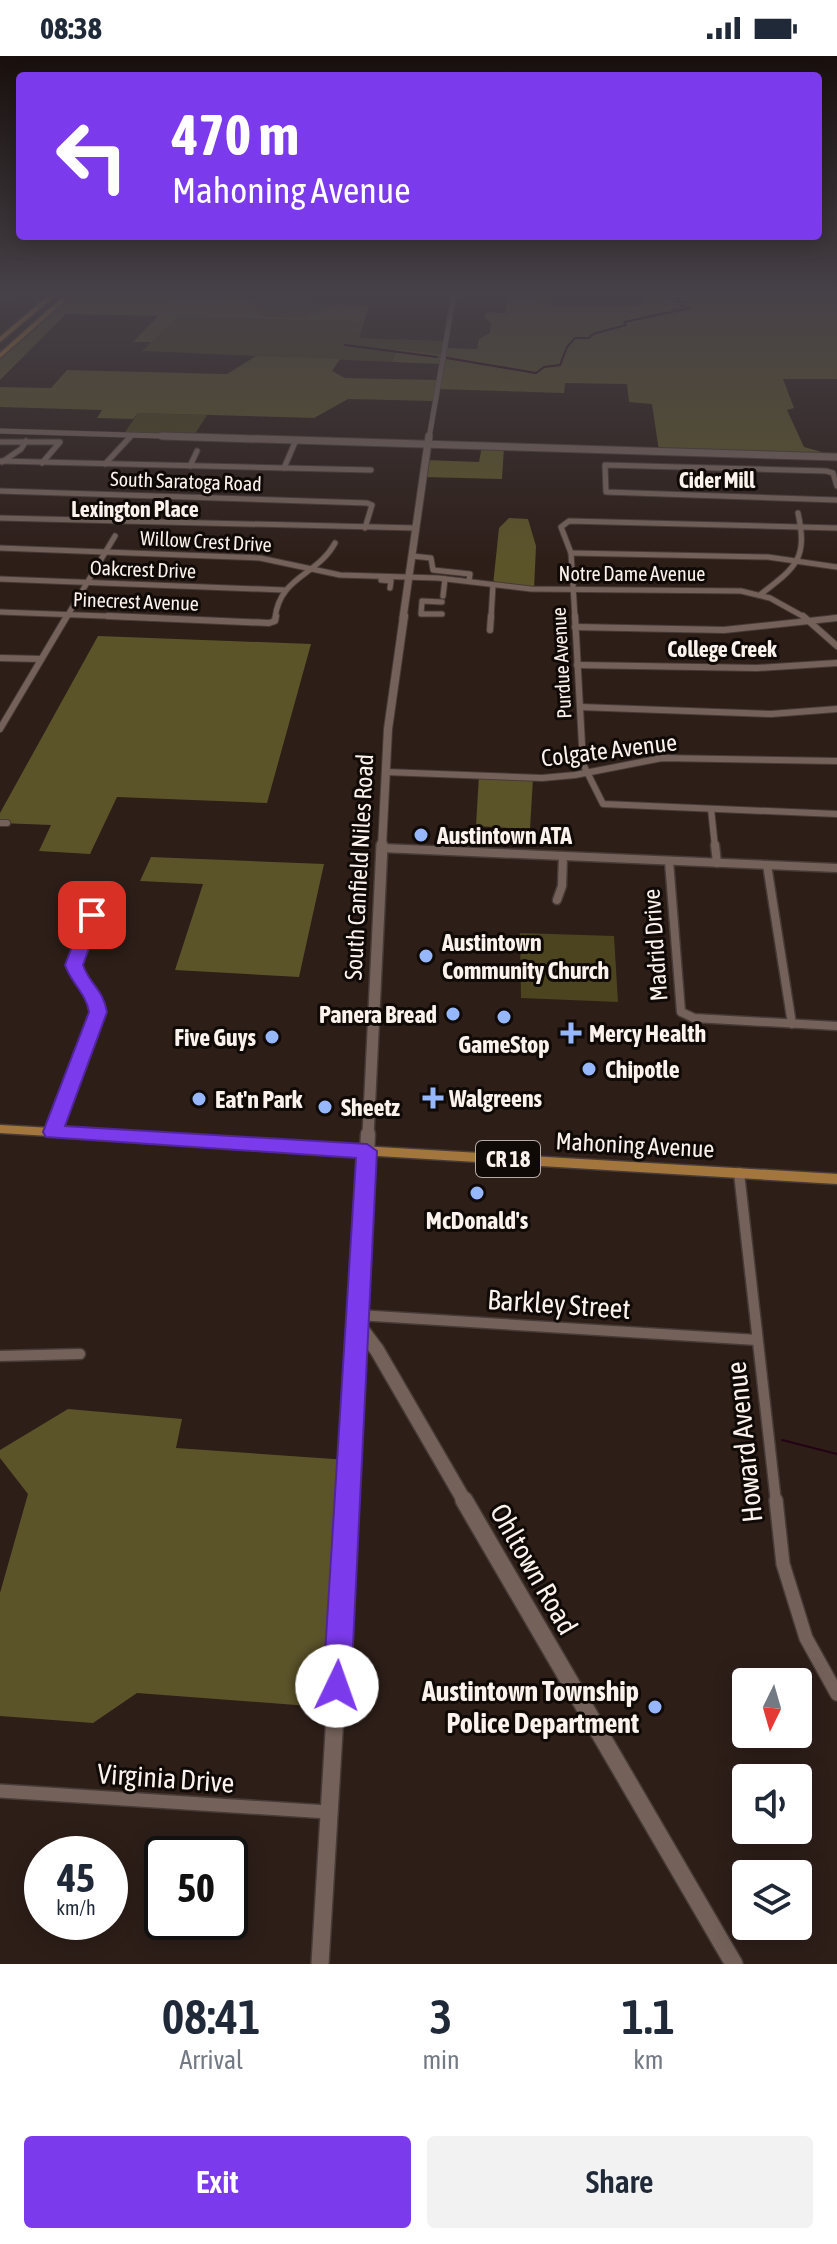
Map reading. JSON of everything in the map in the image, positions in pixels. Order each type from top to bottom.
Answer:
[{"type":"main road","name":"South Canfield Niles Road","points":[[320,1964],[359,1321],[391,701],[439,383]]},
{"type":"main road","points":[[0,431],[837,457]]},
{"type":"main road","name":"Mahoning Avenue","points":[[0,1129],[837,1179]]},
{"type":"main road","name":"Ohltown Road","points":[[359,1321],[734,1964]]},
{"type":"street","points":[[105,464],[130,435]]},
{"type":"street","points":[[286,468],[299,440]]},
{"type":"street","points":[[1,462],[24,446],[26,441]]},
{"type":"street","points":[[0,442],[60,442],[42,463]]},
{"type":"street","points":[[190,466],[197,451]]},
{"type":"street","points":[[707,453],[710,468]]},
{"type":"street","points":[[1,462],[371,470]]},
{"type":"street","points":[[837,486],[833,473],[829,471],[606,464],[606,492],[837,500]]},
{"type":"street","name":"South Saratoga Road","points":[[0,491],[370,504],[365,528]]},
{"type":"street","points":[[761,594],[799,561],[805,542],[798,513]]},
{"type":"street","points":[[0,518],[416,528]]},
{"type":"street","name":"Purdue Avenue","points":[[711,809],[603,804],[586,773],[571,553],[561,527],[569,521],[584,519],[802,527]]},
{"type":"street","points":[[802,527],[837,528]]},
{"type":"street","points":[[0,729],[115,536]]},
{"type":"street","points":[[284,590],[292,579],[329,556],[335,543]]},
{"type":"street","name":"Willow Crest Drive","points":[[0,548],[260,558],[340,575],[376,576],[409,582]]},
{"type":"street","points":[[571,553],[768,557],[837,567]]},
{"type":"street","points":[[412,556],[431,558],[433,570],[470,574],[469,581]]},
{"type":"street","points":[[376,576],[375,579],[391,581],[390,588]]},
{"type":"street","name":"Oakcrest Drive","points":[[0,579],[284,590]]},
{"type":"street","points":[[442,614],[421,614],[421,608],[422,601],[443,599],[445,579]]},
{"type":"street","name":"Notre Dame Avenue","points":[[409,582],[445,579],[573,590],[718,589],[761,594],[789,605],[837,646]]},
{"type":"street","points":[[490,630],[493,585]]},
{"type":"street","name":"Pinecrest Avenue","points":[[0,612],[271,623],[275,621],[284,590]]},
{"type":"street","points":[[405,608],[421,608]]},
{"type":"street","points":[[575,627],[724,630],[837,618]]},
{"type":"street","points":[[0,658],[41,659]]},
{"type":"street","points":[[577,665],[757,668],[837,663]]},
{"type":"street","points":[[580,707],[771,714],[837,709]]},
{"type":"street","name":"Colgate Avenue","points":[[386,772],[542,778],[673,757],[837,761]]},
{"type":"street","points":[[717,863],[711,809],[837,814]]},
{"type":"street","points":[[382,848],[837,868]]},
{"type":"street","points":[[557,900],[562,886],[563,856]]},
{"type":"street","name":"Madrid Drive","points":[[669,861],[681,1012],[694,1018],[837,1026]]},
{"type":"street","points":[[767,865],[792,1024]]},
{"type":"street","points":[[53,1132],[98,1012],[96,996],[78,978],[74,965],[96,903]]},
{"type":"street","name":"Howard Avenue","points":[[739,1173],[787,1584],[806,1638],[837,1694]]},
{"type":"street","name":"Barkley Street","points":[[359,1321],[757,1340]]},
{"type":"street","points":[[0,1356],[80,1354]]},
{"type":"street","name":"Virginia Drive","points":[[0,1791],[328,1812]]},
{"type":"shaded area","points":[[55,383],[565,383],[564,393],[437,389],[435,401],[348,399],[314,418],[138,413],[133,419],[97,418],[102,410],[0,407],[0,387],[51,388]]},
{"type":"shaded area","points":[[567,383],[785,383],[794,408],[787,410],[804,447],[829,454],[659,451],[652,404],[629,402],[627,384]]},
{"type":"shaded area","points":[[138,413],[207,415],[193,437],[123,435]]},
{"type":"shaded area","points":[[482,446],[504,447],[502,479],[424,477],[426,460],[479,462]]},
{"type":"shaded area","points":[[509,518],[528,519],[536,546],[534,589],[493,585],[499,528]]},
{"type":"shaded area","points":[[98,636],[311,644],[267,803],[117,797],[90,854],[39,851],[51,825],[0,823],[0,813]]},
{"type":"shaded area","points":[[479,775],[533,778],[530,829],[476,826]]},
{"type":"shaded area","points":[[151,857],[324,864],[299,977],[175,970],[203,884],[140,881]]},
{"type":"shaded area","points":[[520,933],[614,936],[618,1002],[521,998]]},
{"type":"shaded area","points":[[68,1409],[182,1419],[176,1448],[348,1460],[335,1708],[137,1693],[93,1723],[0,1716],[0,1593],[28,1494],[0,1458],[0,1450]]},
{"type":"waterway","points":[[782,1440],[837,1454]]},
{"type":"place","name":"Austintown ATA","points":[[421,835]]},
{"type":"place","name":"Austintown Community Church","points":[[426,956]]},
{"type":"place","name":"Panera Bread","points":[[453,1014]]},
{"type":"place","name":"GameStop","points":[[504,1017]]},
{"type":"place","name":"Mercy Health","points":[[571,1033]]},
{"type":"place","name":"Five Guys","points":[[272,1037]]},
{"type":"place","name":"Chipotle","points":[[589,1069]]},
{"type":"place","name":"Walgreens","points":[[433,1098]]},
{"type":"place","name":"Eat'n Park","points":[[199,1099]]},
{"type":"place","name":"Sheetz","points":[[325,1107]]},
{"type":"place","name":"McDonald's","points":[[477,1193]]},
{"type":"place","name":"Austintown Township Police Department","points":[[655,1707]]},
{"type":"district","name":"Cider Mill","points":[[717,480]]},
{"type":"district","name":"Lexington Place","points":[[135,509]]},
{"type":"district","name":"College Creek","points":[[722,649]]},
{"type":"route","points":[[92,915],[74,965],[78,978],[96,996],[98,1012],[53,1132],[367,1151],[337,1686]]}]
